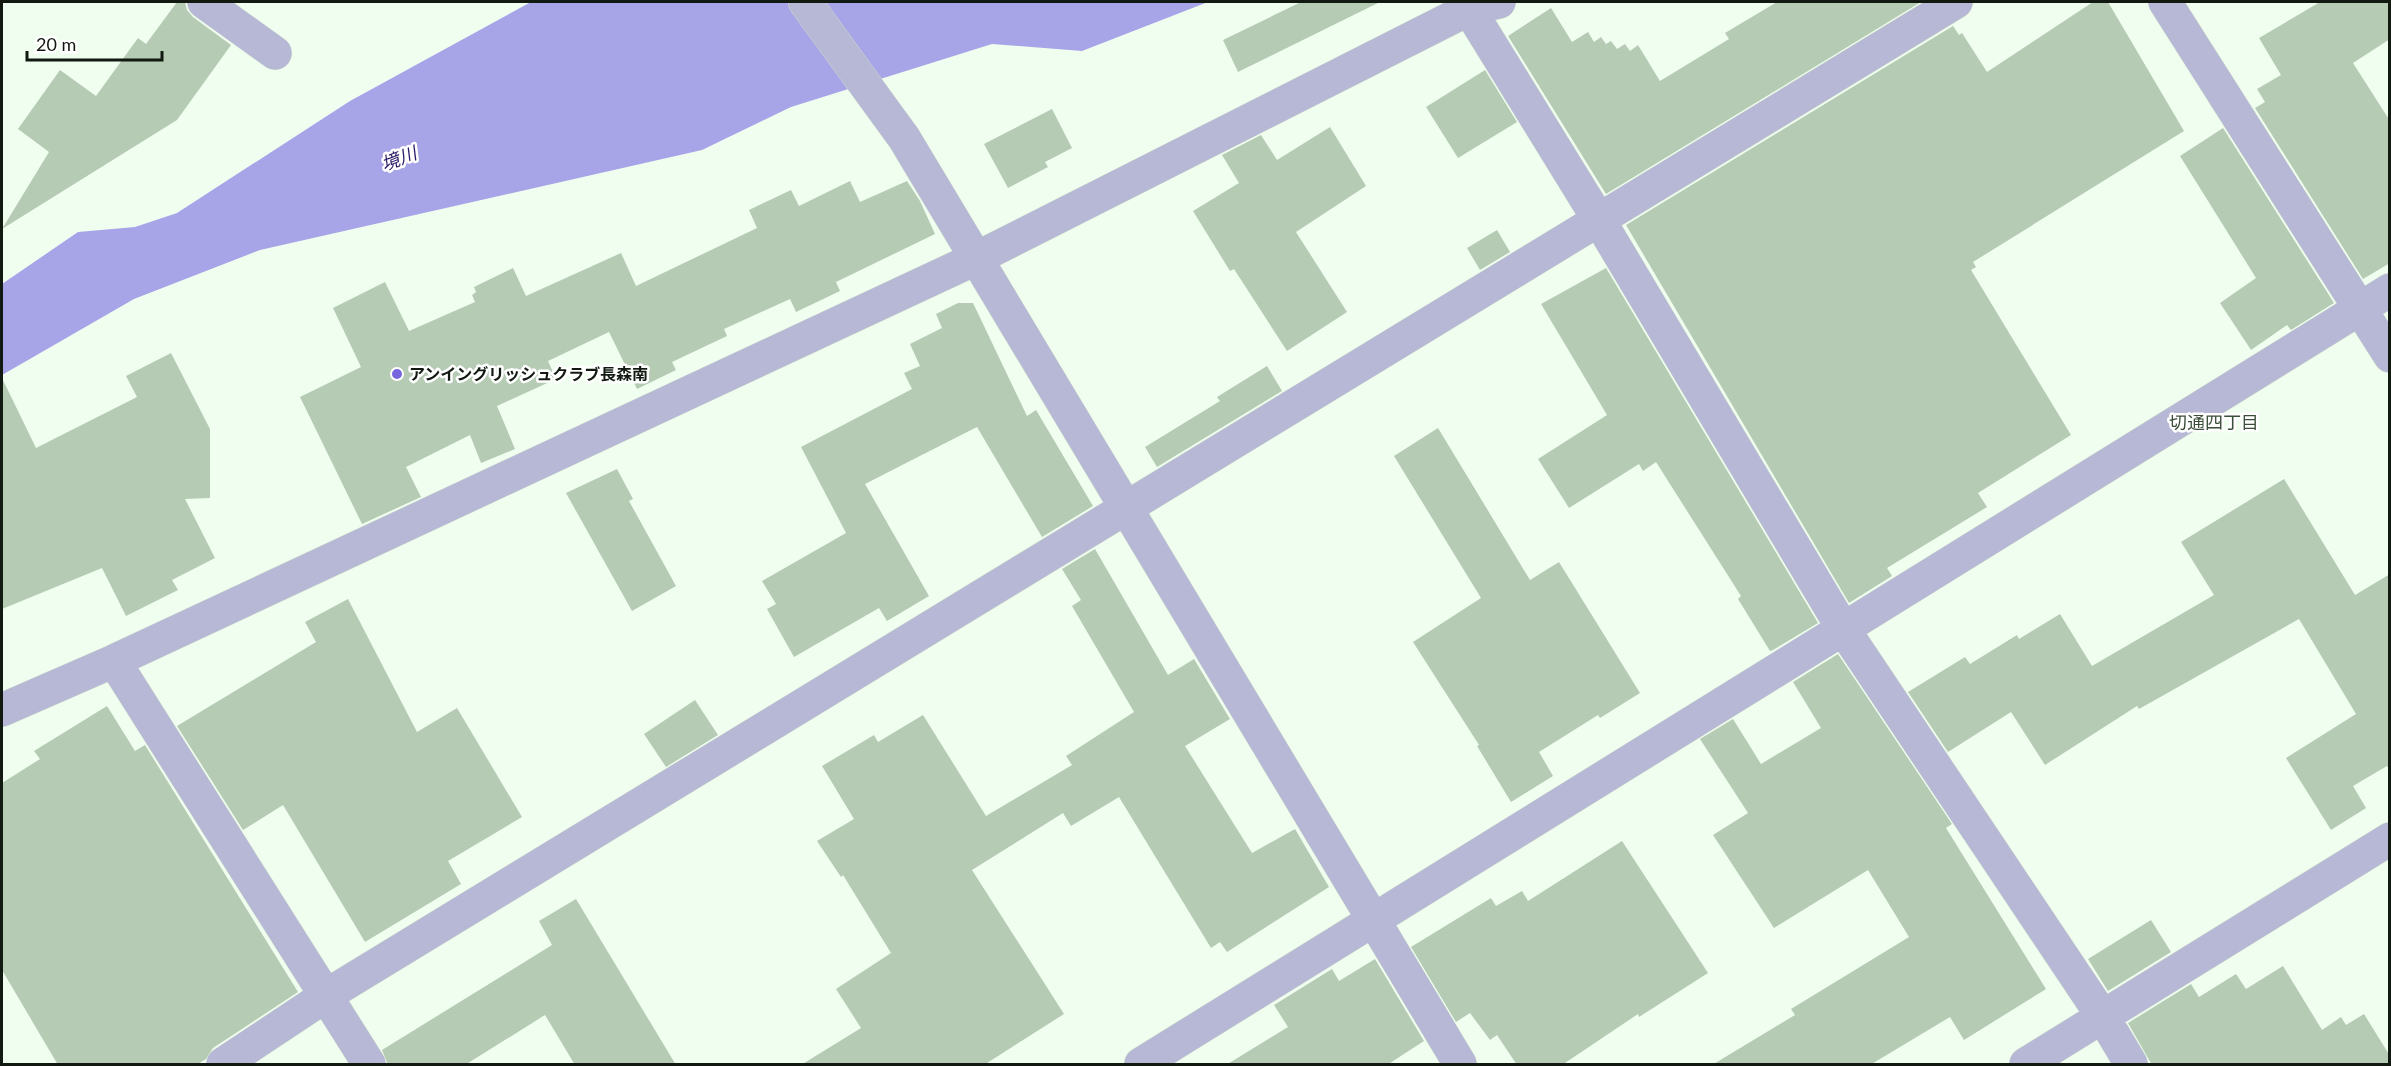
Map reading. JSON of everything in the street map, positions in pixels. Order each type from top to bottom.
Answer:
[{"type":"street","points":[[204,2],[275,53]]},
{"type":"street","points":[[805,2],[904,138],[1460,1065]]},
{"type":"street","points":[[222,1065],[327,995],[1956,2]]},
{"type":"street","points":[[2165,2],[2390,356]]},
{"type":"street","points":[[2,710],[114,662],[976,258],[1484,5],[1599,220],[1842,627],[2103,1017],[2131,1065]]},
{"type":"street","points":[[1141,1065],[1842,627],[2390,290]]},
{"type":"street","points":[[114,662],[327,995],[369,1065]]},
{"type":"street","points":[[2026,1065],[2390,839]]},
{"type":"water","name":"境川","points":[[531,2],[1208,2],[1082,51],[992,44],[791,107],[702,150],[260,250],[134,299],[2,375],[2,284],[78,232],[135,227],[177,213],[350,101]]},
{"type":"building","points":[[177,2],[185,2],[187,10],[193,17],[231,45],[177,120],[2,229],[49,152],[18,129],[60,70],[96,96],[138,38],[146,44]]},
{"type":"building","points":[[1301,2],[1380,2],[1238,72],[1223,40]]},
{"type":"building","points":[[1777,2],[1921,2],[1606,194],[1508,36],[1551,8],[1572,42],[1588,32],[1594,42],[1601,37],[1606,44],[1611,41],[1617,49],[1625,44],[1630,51],[1638,45],[1660,81],[1729,39],[1725,33]]},
{"type":"building","points":[[2093,2],[2108,2],[2184,131],[1973,262],[1976,267],[1971,270],[2071,435],[1978,493],[1987,507],[1887,568],[1892,576],[1849,603],[1626,225],[1953,26],[1959,35],[1962,33],[1987,72]]},
{"type":"building","points":[[2320,2],[2390,2],[2390,39],[2353,63],[2390,121],[2390,263],[2363,279],[2255,108],[2265,102],[2257,89],[2281,75],[2259,38]]},
{"type":"building","points":[[1485,70],[1517,122],[1458,158],[1426,107]]},
{"type":"building","points":[[1052,109],[1072,148],[1045,162],[1048,167],[1008,188],[984,144]]},
{"type":"building","points":[[1330,127],[1366,186],[1296,232],[1347,312],[1287,351],[1234,269],[1230,271],[1193,211],[1239,183],[1222,155],[1261,135],[1277,160]]},
{"type":"building","points":[[2223,128],[2334,303],[2291,330],[2287,325],[2251,350],[2220,303],[2256,278],[2180,156]]},
{"type":"building","points":[[850,181],[860,202],[907,181],[920,201],[935,234],[836,282],[840,291],[796,312],[790,299],[724,329],[727,336],[672,362],[676,370],[637,389],[609,332],[548,361],[556,379],[497,406],[515,449],[481,463],[470,435],[406,467],[421,497],[362,524],[300,397],[361,367],[333,308],[385,282],[409,331],[475,302],[472,295],[476,292],[474,287],[513,268],[526,296],[621,253],[636,286],[757,228],[749,210],[791,190],[799,206]]},
{"type":"building","points":[[1497,230],[1510,252],[1480,270],[1467,248]]},
{"type":"building","points":[[1606,268],[1818,623],[1773,650],[1770,651],[1738,599],[1741,596],[1656,462],[1643,471],[1639,464],[1569,508],[1538,459],[1607,415],[1541,304]]},
{"type":"building","points":[[958,303],[973,303],[1027,416],[1036,410],[1093,506],[1042,537],[977,427],[865,484],[929,596],[887,621],[879,608],[794,657],[767,609],[776,604],[762,581],[846,533],[801,447],[912,389],[904,373],[920,366],[910,344],[942,328],[936,314]]},
{"type":"building","points":[[171,353],[210,429],[210,498],[185,499],[215,558],[172,580],[178,590],[126,616],[102,568],[2,609],[2,378],[36,448],[137,397],[126,376]]},
{"type":"building","points":[[1267,366],[1282,391],[1157,467],[1145,447],[1220,401],[1217,397]]},
{"type":"building","points":[[1438,428],[1530,580],[1559,562],[1640,693],[1600,718],[1598,715],[1539,752],[1553,776],[1511,802],[1477,746],[1479,745],[1413,642],[1481,598],[1394,456]]},
{"type":"building","points":[[617,469],[633,499],[629,501],[676,586],[632,611],[566,493]]},
{"type":"building","points":[[2284,479],[2355,595],[2390,574],[2390,770],[2387,766],[2353,786],[2366,808],[2331,830],[2286,758],[2356,714],[2299,619],[2139,709],[2137,706],[2045,765],[2011,712],[1948,752],[1908,692],[1965,657],[1970,664],[2017,635],[2019,639],[2060,614],[2092,666],[2214,595],[2181,542]]},
{"type":"building","points":[[1095,549],[1168,675],[1194,659],[1230,719],[1185,746],[1252,853],[1295,829],[1329,887],[1227,952],[1220,942],[1211,948],[1119,797],[1071,826],[1063,813],[972,870],[1064,1014],[984,1065],[801,1065],[861,1028],[836,989],[891,953],[843,875],[841,877],[817,841],[854,819],[822,766],[874,735],[878,742],[923,715],[986,816],[1072,765],[1066,756],[1134,712],[1072,606],[1081,600],[1062,569]]},
{"type":"building","points":[[348,599],[417,732],[457,708],[522,817],[448,861],[461,884],[365,942],[283,805],[243,830],[177,726],[316,642],[305,622]]},
{"type":"building","points":[[1838,654],[1952,824],[1946,828],[2046,989],[1964,1040],[1950,1017],[1870,1065],[1712,1065],[1795,1015],[1791,1009],[1909,937],[1868,870],[1774,928],[1713,835],[1748,813],[1700,739],[1733,719],[1761,764],[1821,728],[1793,682]]},
{"type":"building","points":[[695,700],[718,735],[666,767],[644,734]]},
{"type":"building","points":[[107,706],[135,751],[145,745],[298,992],[213,1048],[206,1059],[196,1065],[58,1065],[2,970],[2,783],[40,759],[34,751]]},
{"type":"building","points":[[1622,841],[1708,973],[1639,1017],[1638,1014],[1562,1065],[1517,1065],[1497,1035],[1490,1040],[1470,1013],[1456,1022],[1411,947],[1491,898],[1496,906],[1522,891],[1528,901]]},
{"type":"building","points":[[576,899],[676,1065],[575,1065],[545,1015],[465,1065],[388,1065],[382,1050],[552,945],[539,921]]},
{"type":"building","points":[[2151,920],[2171,952],[2108,991],[2088,959]]},
{"type":"building","points":[[1375,959],[1424,1041],[1387,1065],[1226,1065],[1288,1027],[1274,1005],[1332,969],[1339,981]]},
{"type":"building","points":[[2283,966],[2322,1030],[2341,1017],[2346,1025],[2364,1014],[2390,1056],[2390,1065],[2152,1065],[2128,1023],[2191,984],[2199,997],[2236,974],[2246,989]]},
{"type":"place","name":"アンイングリッシュクラブ長森南","points":[[397,374]]},
{"type":"district","name":"切通四丁目","points":[[2214,423]]}]
